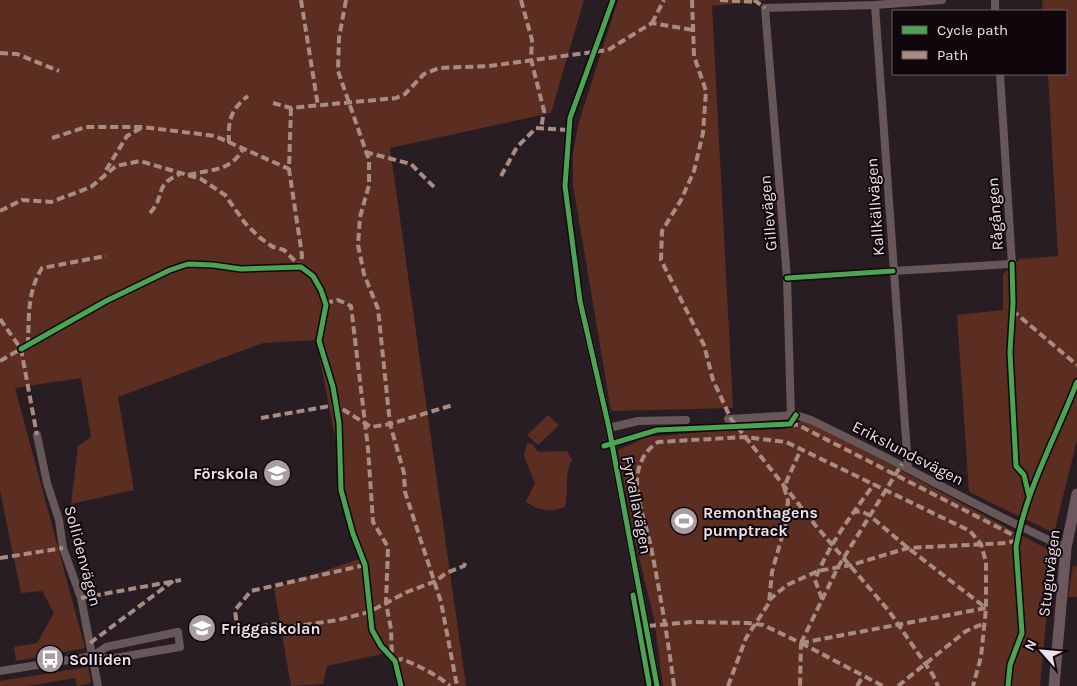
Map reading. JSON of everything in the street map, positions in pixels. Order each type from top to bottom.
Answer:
[{"type":"main road","name":"Stuguvägen","points":[[1054,686],[1066,548],[1077,494]]},
{"type":"street","points":[[875,5],[942,0]]},
{"type":"street","name":"Gillevägen","points":[[791,416],[787,278],[765,8],[875,5]]},
{"type":"street","name":"Kallkällvägen","points":[[875,5],[908,467]]},
{"type":"street","name":"Rågången","points":[[893,271],[1012,264],[1000,75]]},
{"type":"street","name":"Fyrvallavägen","points":[[580,301],[609,428],[657,686]]},
{"type":"street","name":"Erikslundsvägen","points":[[728,419],[791,416],[811,420],[908,467],[1021,528],[1066,548]]},
{"type":"street","points":[[609,428],[638,421],[686,420]]},
{"type":"street","name":"Sollidenvägen","points":[[37,435],[47,483],[59,520],[63,548],[81,598],[98,686]]},
{"type":"street","points":[[0,671],[93,656],[109,660],[180,647],[178,632],[106,647],[93,656]]},
{"type":"shaded area","points":[[0,0],[584,0],[551,113],[390,148],[466,686],[397,686],[391,652],[327,666],[323,684],[291,686],[274,588],[359,559],[316,340],[263,343],[118,397],[134,490],[71,504],[78,446],[91,437],[81,378],[15,388],[85,648],[16,661],[14,647],[37,643],[54,613],[42,591],[21,593],[0,491]]},
{"type":"shaded area","points":[[618,0],[766,0],[712,6],[733,408],[611,411],[573,185],[573,153],[578,125]]},
{"type":"shaded area","points":[[1042,0],[1077,0],[1077,440],[1054,533],[969,492],[957,315],[1003,310],[1003,274],[1020,259],[1058,256],[1048,75],[1067,75],[1067,10],[1043,10]]},
{"type":"shaded area","points":[[548,415],[559,425],[538,445],[527,435]]},
{"type":"shaded area","points":[[805,419],[1047,549],[1052,555],[1040,686],[663,686],[654,619],[635,541],[618,450],[647,437],[715,431],[785,429]]},
{"type":"shaded area","points":[[527,443],[533,445],[538,452],[567,451],[572,460],[567,477],[565,507],[545,510],[526,502],[535,483],[524,456]]},
{"type":"shaded area","points":[[1073,566],[1077,566],[1077,597],[1068,597]]},
{"type":"shaded area","points":[[88,667],[91,683],[78,686],[75,678],[27,686],[0,686],[0,681]]},
{"type":"marked path","points":[[301,0],[318,106]]},
{"type":"marked path","points":[[346,0],[339,38],[338,71],[369,160],[369,185],[360,217],[358,245],[364,274],[378,309],[390,424],[404,473],[405,492],[441,602],[457,686]]},
{"type":"marked path","points":[[521,0],[532,40],[531,59],[544,111],[541,129]]},
{"type":"marked path","points":[[652,23],[664,0]]},
{"type":"marked path","points":[[692,0],[694,56],[706,91],[703,133],[694,171],[681,200],[662,231],[661,260],[704,345],[713,380],[731,419],[816,526],[889,611],[933,675],[938,686]]},
{"type":"marked path","points":[[720,0],[755,2]]},
{"type":"marked path","points":[[754,0],[765,8]]},
{"type":"marked path","points":[[273,103],[291,108],[396,98],[405,94],[424,74],[439,68],[489,66],[608,50],[652,23],[693,30]]},
{"type":"marked path","points":[[0,53],[17,54],[59,71]]},
{"type":"marked path","points":[[229,143],[231,116],[237,106],[248,96]]},
{"type":"marked path","points":[[291,108],[289,169],[302,255],[301,267]]},
{"type":"marked path","points":[[52,138],[86,127],[143,127],[215,136],[289,169]]},
{"type":"marked path","points":[[106,170],[127,136],[141,128]]},
{"type":"marked path","points":[[501,176],[517,147],[536,128],[569,130]]},
{"type":"marked path","points":[[188,175],[226,166],[243,149]]},
{"type":"marked path","points":[[365,152],[411,164],[436,189]]},
{"type":"marked path","points":[[0,211],[22,200],[51,202],[91,187],[116,166],[140,161],[201,179],[225,195],[245,223],[259,237],[273,247],[284,250],[301,267]]},
{"type":"marked path","points":[[150,213],[155,207],[166,182],[180,174]]},
{"type":"marked path","points":[[28,345],[31,296],[42,268],[106,256]]},
{"type":"marked path","points":[[325,303],[338,300],[351,306],[368,448],[373,522],[388,547],[386,603],[391,629],[392,657]]},
{"type":"marked path","points":[[1012,310],[1077,365]]},
{"type":"marked path","points":[[0,319],[21,349],[37,435]]},
{"type":"marked path","points":[[0,361],[21,349]]},
{"type":"marked path","points":[[261,418],[336,405],[371,427],[390,424],[453,405]]},
{"type":"marked path","points":[[790,424],[798,425],[1017,537]]},
{"type":"marked path","points":[[674,686],[651,547],[638,497],[637,480],[639,468],[646,453],[658,442],[745,437],[786,442],[970,531],[981,544],[986,562],[986,608],[981,657],[973,686]]},
{"type":"marked path","points":[[728,686],[746,638],[769,603],[772,572],[785,526],[788,501],[784,487],[801,449]]},
{"type":"marked path","points":[[801,643],[838,567],[902,464]]},
{"type":"marked path","points":[[822,599],[815,580],[841,530],[874,484]]},
{"type":"marked path","points":[[801,643],[986,608],[908,548],[869,515],[861,511],[854,512]]},
{"type":"marked path","points":[[769,600],[787,585],[818,571],[851,565],[908,548],[1007,543],[1017,540]]},
{"type":"marked path","points":[[0,558],[63,548]]},
{"type":"marked path","points":[[365,565],[251,591],[235,610],[238,635],[246,634],[250,628],[275,624],[277,629],[338,620],[369,612],[407,592],[436,581],[446,573],[464,566],[466,561]]},
{"type":"marked path","points":[[81,598],[181,580]]},
{"type":"marked path","points":[[90,643],[173,581]]},
{"type":"marked path","points":[[648,626],[691,622],[763,625],[801,643],[800,686]]},
{"type":"marked path","points":[[898,686],[966,631],[985,623]]},
{"type":"marked path","points":[[801,643],[883,686]]},
{"type":"marked path","points":[[395,661],[402,659],[415,664],[450,686]]},
{"type":"marked path","points":[[857,686],[863,676]]},
{"type":"cycle path","points":[[613,0],[570,118],[565,186],[580,301],[609,428],[657,686]]},
{"type":"cycle path","points":[[21,349],[106,301],[170,270],[188,264],[241,269],[301,267],[313,276],[321,290],[326,305],[319,341],[333,387],[339,423],[341,490],[353,534],[365,565],[372,630],[381,646],[395,661],[401,686]]},
{"type":"cycle path","points":[[1012,264],[1013,303],[1010,352],[1016,466],[1024,475],[1029,496]]},
{"type":"cycle path","points":[[787,278],[893,271]]},
{"type":"cycle path","points":[[1008,686],[1010,665],[1022,633],[1016,547],[1034,484],[1077,382]]},
{"type":"cycle path","points":[[604,446],[657,430],[790,424],[796,415]]},
{"type":"cycle path","points":[[633,595],[649,684]]},
{"type":"place","name":"Förskola","points":[[277,473]]},
{"type":"place","name":"Remonthagens pumptrack","points":[[684,521]]},
{"type":"place","name":"Friggaskolan","points":[[202,628]]},
{"type":"place","name":"Solliden","points":[[50,659]]}]
